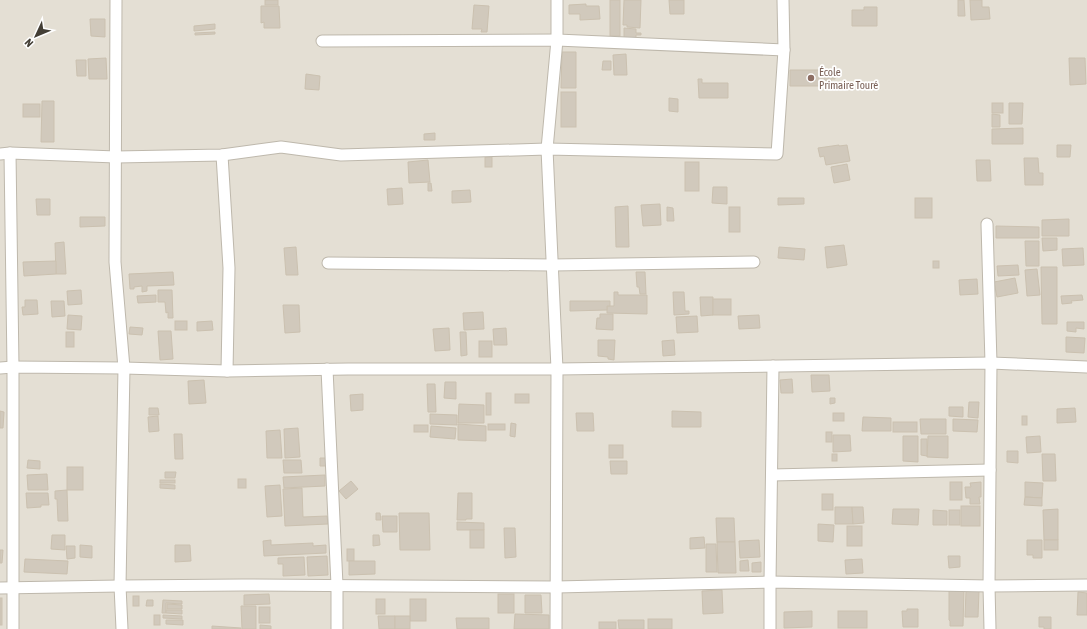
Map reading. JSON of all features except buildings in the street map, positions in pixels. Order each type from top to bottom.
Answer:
[{"type":"street","points":[[116,0],[115,262],[124,368],[120,586],[122,629]]},
{"type":"street","points":[[556,629],[556,369],[547,149],[557,40],[557,0]]},
{"type":"street","points":[[13,629],[13,367],[5,154],[116,157],[222,155],[281,147],[341,155],[547,149],[777,154],[784,50],[783,0]]},
{"type":"street","points":[[322,41],[557,40],[784,50]]},
{"type":"street","points":[[222,155],[229,268],[227,371]]},
{"type":"street","points":[[987,224],[991,363],[990,629]]},
{"type":"street","points":[[328,263],[552,265],[754,262]]},
{"type":"street","points":[[0,368],[124,368],[227,371],[327,369],[556,369],[991,363],[1087,367]]},
{"type":"street","points":[[770,629],[773,366]]},
{"type":"street","points":[[327,369],[337,585],[337,629]]},
{"type":"street","points":[[772,475],[990,470]]},
{"type":"street","points":[[0,588],[337,585],[556,586],[770,582],[989,586],[1087,585]]},
{"type":"shaded area","points":[[0,0],[1087,0],[1087,629],[0,629]]},
{"type":"place","name":"École Primaire Touré","points":[[811,78]]}]
